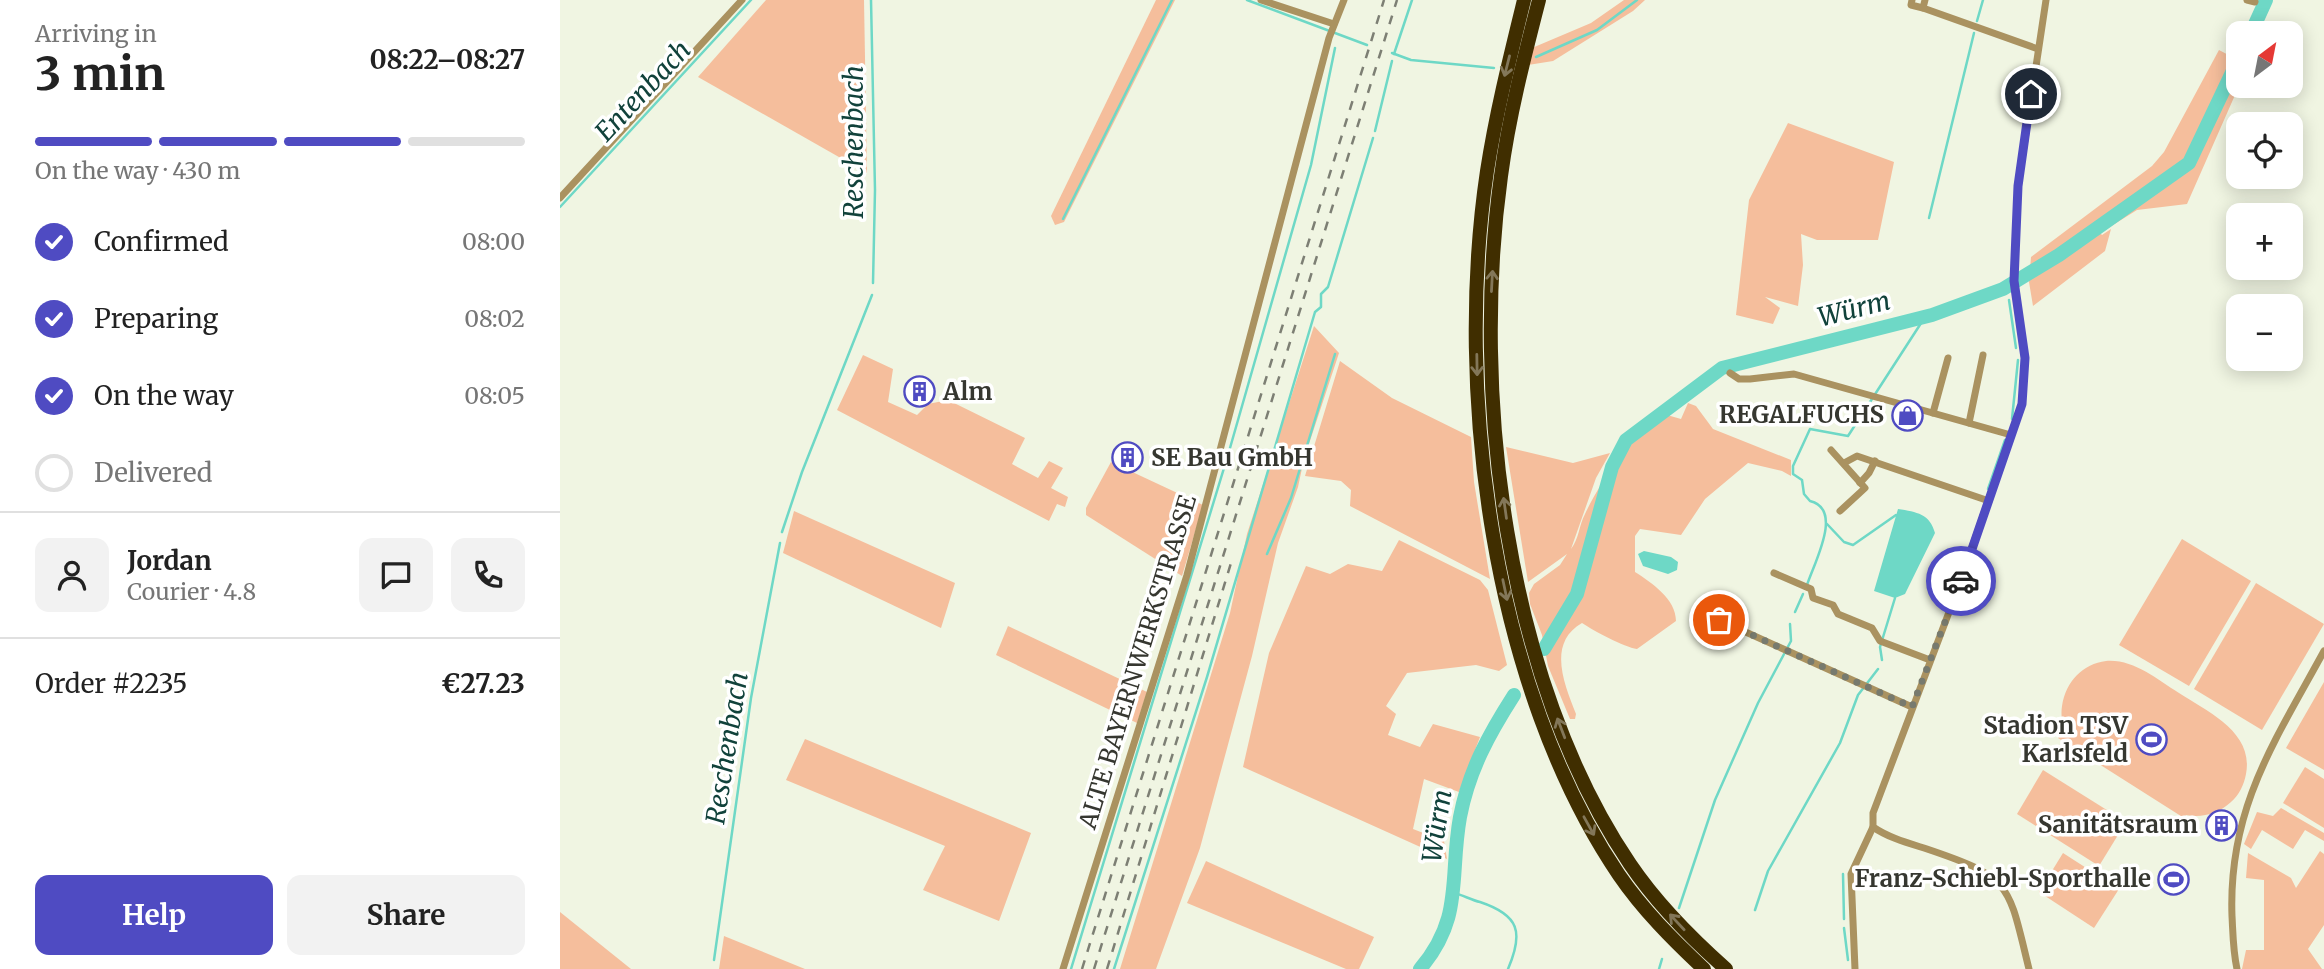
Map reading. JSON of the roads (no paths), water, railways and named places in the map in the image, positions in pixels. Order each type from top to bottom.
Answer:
[{"type":"highway","points":[[1524,0],[1502,86],[1487,172],[1477,273],[1477,374],[1483,468],[1497,551],[1514,635],[1542,721],[1579,807],[1634,895],[1704,969]]},
{"type":"highway","points":[[1539,0],[1516,89],[1501,176],[1492,275],[1492,384],[1498,462],[1511,549],[1546,682],[1563,734],[1592,800],[1645,884],[1673,918],[1726,969]]},
{"type":"street","points":[[560,198],[742,0]]},
{"type":"street","points":[[1261,0],[1333,27]]},
{"type":"street","name":"ALTE BAYERNWERKSTRASSE","points":[[1063,969],[1188,575],[1329,38],[1344,0]]},
{"type":"street","points":[[1912,0],[1911,5],[1924,4],[2038,49]]},
{"type":"street","points":[[1855,969],[1851,874],[1873,827],[1873,813],[1989,501],[2022,404],[2025,368],[2014,291],[2018,186],[2046,0]]},
{"type":"street","points":[[1969,423],[1983,355]]},
{"type":"street","points":[[1933,413],[1948,358]]},
{"type":"street","points":[[1730,373],[1739,379],[1794,374],[2011,436]]},
{"type":"street","points":[[1831,450],[1865,488],[1840,511]]},
{"type":"street","points":[[1843,463],[1857,456],[1989,501]]},
{"type":"street","points":[[1860,483],[1870,473],[1875,461]]},
{"type":"street","points":[[1774,573],[1811,589],[1813,598],[1833,605],[1838,614],[1872,628],[1882,642],[1930,660]]},
{"type":"street","points":[[1719,620],[1912,707]]},
{"type":"street","points":[[2237,969],[2231,879],[2245,807],[2256,776],[2324,650]]},
{"type":"street","points":[[1873,827],[1894,838],[1990,873],[2010,899],[2029,969]]},
{"type":"water","points":[[1898,509],[1922,515],[1930,522],[1935,533],[1905,594],[1895,598],[1874,591]]},
{"type":"water","points":[[1644,551],[1671,557],[1678,562],[1677,570],[1668,574],[1643,566],[1638,554]]},
{"type":"waterway","name":"Entenbach","points":[[560,207],[751,0]]},
{"type":"waterway","name":"Reschenbach","points":[[871,0],[875,190],[873,283]]},
{"type":"waterway","points":[[1063,219],[1172,0]]},
{"type":"waterway","name":"Reschenbach","points":[[1247,0],[1367,45]]},
{"type":"waterway","points":[[1394,54],[1412,0]]},
{"type":"waterway","name":"Reschenbach","points":[[1536,57],[1597,30],[1637,0]]},
{"type":"waterway","points":[[1977,21],[1983,0]]},
{"type":"waterway","name":"Würm","points":[[2256,21],[2266,0]]},
{"type":"waterway","points":[[1929,218],[1974,33]]},
{"type":"waterway","points":[[1071,969],[1228,455],[1311,165],[1335,48]]},
{"type":"waterway","name":"Reschenbach","points":[[1392,53],[1411,60],[1494,68]]},
{"type":"waterway","points":[[1375,131],[1392,61]]},
{"type":"waterway","name":"Würm","points":[[1544,649],[1577,594],[1612,467],[1626,440],[1722,368],[1932,315],[2003,289],[2059,255],[2189,163],[2226,85]]},
{"type":"waterway","points":[[1114,969],[1207,677],[1315,312],[1321,307],[1321,294],[1328,287],[1373,138]]},
{"type":"waterway","name":"Reschenbach","points":[[782,532],[802,472],[872,295]]},
{"type":"waterway","points":[[2009,300],[2016,348]]},
{"type":"waterway","points":[[1807,585],[1824,538],[1825,514],[1820,506],[1804,494],[1802,480],[1793,474],[1793,466],[1810,429],[1848,436],[1925,317]]},
{"type":"waterway","points":[[1267,554],[1291,498],[1335,354]]},
{"type":"waterway","points":[[2012,419],[2018,360]]},
{"type":"waterway","points":[[1988,489],[2005,440]]},
{"type":"waterway","points":[[1827,524],[1844,542],[1853,545],[1896,515]]},
{"type":"waterway","name":"Reschenbach","points":[[714,960],[751,698],[780,543]]},
{"type":"waterway","points":[[1795,612],[1803,594]]},
{"type":"waterway","points":[[1882,660],[1880,647],[1895,598]]},
{"type":"waterway","points":[[1679,908],[1715,800],[1758,703],[1791,641],[1790,624]]},
{"type":"waterway","points":[[1755,910],[1768,871],[1840,743],[1858,695],[1878,669]]},
{"type":"waterway","name":"Würm","points":[[1420,969],[1434,950],[1449,914],[1460,817],[1474,768],[1488,738],[1514,695]]},
{"type":"waterway","points":[[1843,874],[1844,919]]},
{"type":"waterway","points":[[1454,893],[1493,907],[1515,926],[1516,945],[1508,969]]},
{"type":"waterway","points":[[1844,928],[1848,960]]},
{"type":"waterway","points":[[1659,969],[1662,959]]},
{"type":"railway","points":[[1082,969],[1384,0]]},
{"type":"railway","points":[[1094,969],[1397,0]]},
{"type":"railway","points":[[1107,969],[1231,563]]},
{"type":"place","name":"Alm","points":[[920,392]]},
{"type":"place","name":"REGALFUCHS","points":[[1907,415]]},
{"type":"place","name":"SE Bau GmbH","points":[[1128,458]]},
{"type":"place","name":"Stadion TSV Karlsfeld","points":[[2151,740]]},
{"type":"place","name":"Sanitätsraum","points":[[2221,825]]},
{"type":"place","name":"Franz-Schiebl-Sporthalle","points":[[2174,879]]}]
